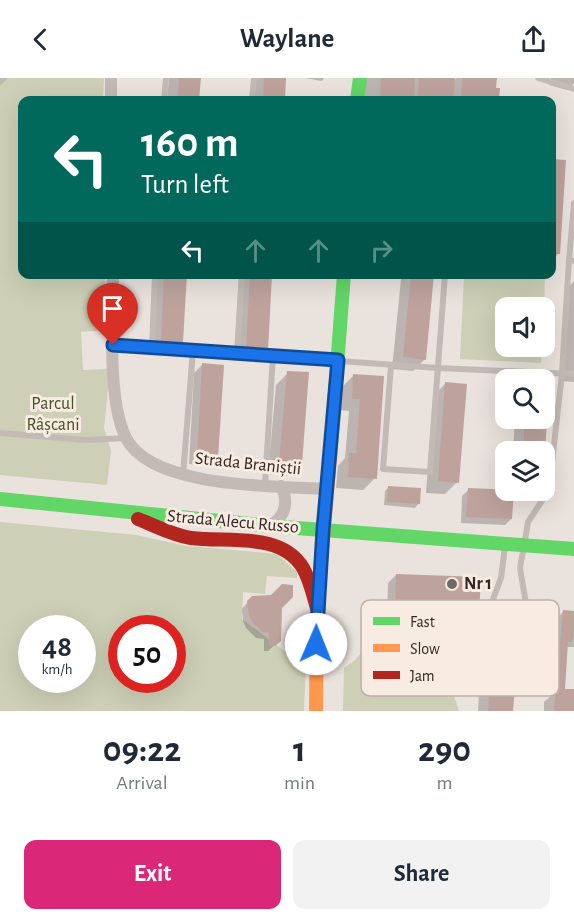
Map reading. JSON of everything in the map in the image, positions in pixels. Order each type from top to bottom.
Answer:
[{"type":"main road","points":[[358,96],[360,78]]},
{"type":"main road","points":[[316,711],[317,608],[344,279]]},
{"type":"main road","name":"Strada Alecu Russo","points":[[0,499],[270,526],[574,549]]},
{"type":"main road","points":[[122,512],[177,536],[267,544],[286,551],[303,567],[317,608]]},
{"type":"street","points":[[111,78],[111,96]]},
{"type":"street","points":[[113,279],[115,393],[126,438]]},
{"type":"street","name":"Strada Braniștii","points":[[126,438],[137,451],[147,458],[183,475],[212,482],[327,489]]},
{"type":"street","points":[[270,526],[281,518],[285,509],[281,486]]},
{"type":"lane","points":[[0,82],[4,78]]},
{"type":"lane","points":[[164,96],[166,78]]},
{"type":"lane","points":[[252,96],[254,78]]},
{"type":"lane","points":[[538,78],[574,89]]},
{"type":"lane","points":[[524,600],[520,568],[522,545],[528,522],[549,490],[562,373],[574,203]]},
{"type":"lane","points":[[152,348],[156,279]]},
{"type":"lane","points":[[237,353],[242,279]]},
{"type":"lane","points":[[391,365],[383,469],[430,471],[445,279]]},
{"type":"lane","points":[[113,345],[438,368],[574,374]]},
{"type":"lane","points":[[183,475],[193,350]]},
{"type":"lane","points":[[265,484],[273,355]]},
{"type":"lane","points":[[0,433],[86,440],[126,438]]},
{"type":"lane","points":[[493,600],[501,578],[505,544]]},
{"type":"green space","name":"Parcul Râșcani","points":[[0,78],[104,78],[103,96],[18,96],[18,279],[105,279],[108,330],[81,332],[83,370],[110,369],[104,428],[111,451],[107,485],[0,475]]},
{"type":"green space","points":[[464,279],[545,279],[544,297],[495,297],[495,357],[541,357],[541,363],[460,359]]},
{"type":"green space","points":[[0,522],[136,535],[186,546],[278,555],[297,572],[297,578],[267,576],[265,594],[243,592],[242,619],[295,659],[306,659],[304,711],[0,711]]},
{"type":"green space","points":[[361,653],[361,696],[454,696],[459,711],[343,711],[344,668]]},
{"type":"building","points":[[179,78],[201,78],[199,96],[178,96]]},
{"type":"building","points":[[264,78],[286,78],[285,96],[263,96]]},
{"type":"building","points":[[381,78],[415,78],[414,96],[380,96]]},
{"type":"building","points":[[419,78],[455,78],[453,96],[418,96]]},
{"type":"building","points":[[462,78],[497,78],[496,88],[500,88],[499,96],[461,96]]},
{"type":"building","points":[[556,159],[566,160],[560,254],[556,254]]},
{"type":"building","points":[[164,279],[187,279],[183,342],[161,341]]},
{"type":"building","points":[[250,279],[272,279],[268,351],[246,349]]},
{"type":"building","points":[[411,279],[434,279],[426,360],[403,357]]},
{"type":"building","points":[[202,363],[224,365],[218,459],[197,457]]},
{"type":"building","points":[[287,371],[309,372],[302,464],[279,463]]},
{"type":"building","points":[[353,374],[384,376],[377,479],[348,477],[349,453],[356,453],[360,399],[352,399]]},
{"type":"building","points":[[445,382],[467,384],[459,483],[438,481]]},
{"type":"building","points":[[524,429],[546,429],[546,441],[524,441]]},
{"type":"building","points":[[388,486],[421,488],[420,504],[387,502]]},
{"type":"building","points":[[468,488],[495,489],[495,501],[513,501],[512,519],[466,517]]},
{"type":"building","points":[[396,574],[481,577],[480,600],[395,600]]},
{"type":"building","points":[[282,584],[293,585],[293,597],[282,608],[281,641],[275,646],[269,646],[269,633],[263,632],[252,622],[247,601],[252,596],[271,595]]},
{"type":"building","points":[[563,610],[574,611],[574,635],[572,642],[568,642],[565,689],[574,689],[574,711],[554,711],[555,696],[559,696],[559,655]]},
{"type":"building","points":[[489,696],[514,696],[513,711],[488,711]]},
{"type":"traffic: fast","points":[[358,96],[360,78]]},
{"type":"traffic: fast","points":[[331,446],[344,279]]},
{"type":"traffic: fast","points":[[0,499],[270,526],[574,549]]},
{"type":"traffic: slow","points":[[316,711],[317,608],[331,446]]},
{"type":"traffic: jam","points":[[138,519],[184,537],[252,541],[281,548],[293,556],[303,568],[317,608]]},
{"type":"place","name":"Nr 1","points":[[452,584]]},
{"type":"route","points":[[113,345],[338,360],[323,530],[316,644]]}]
